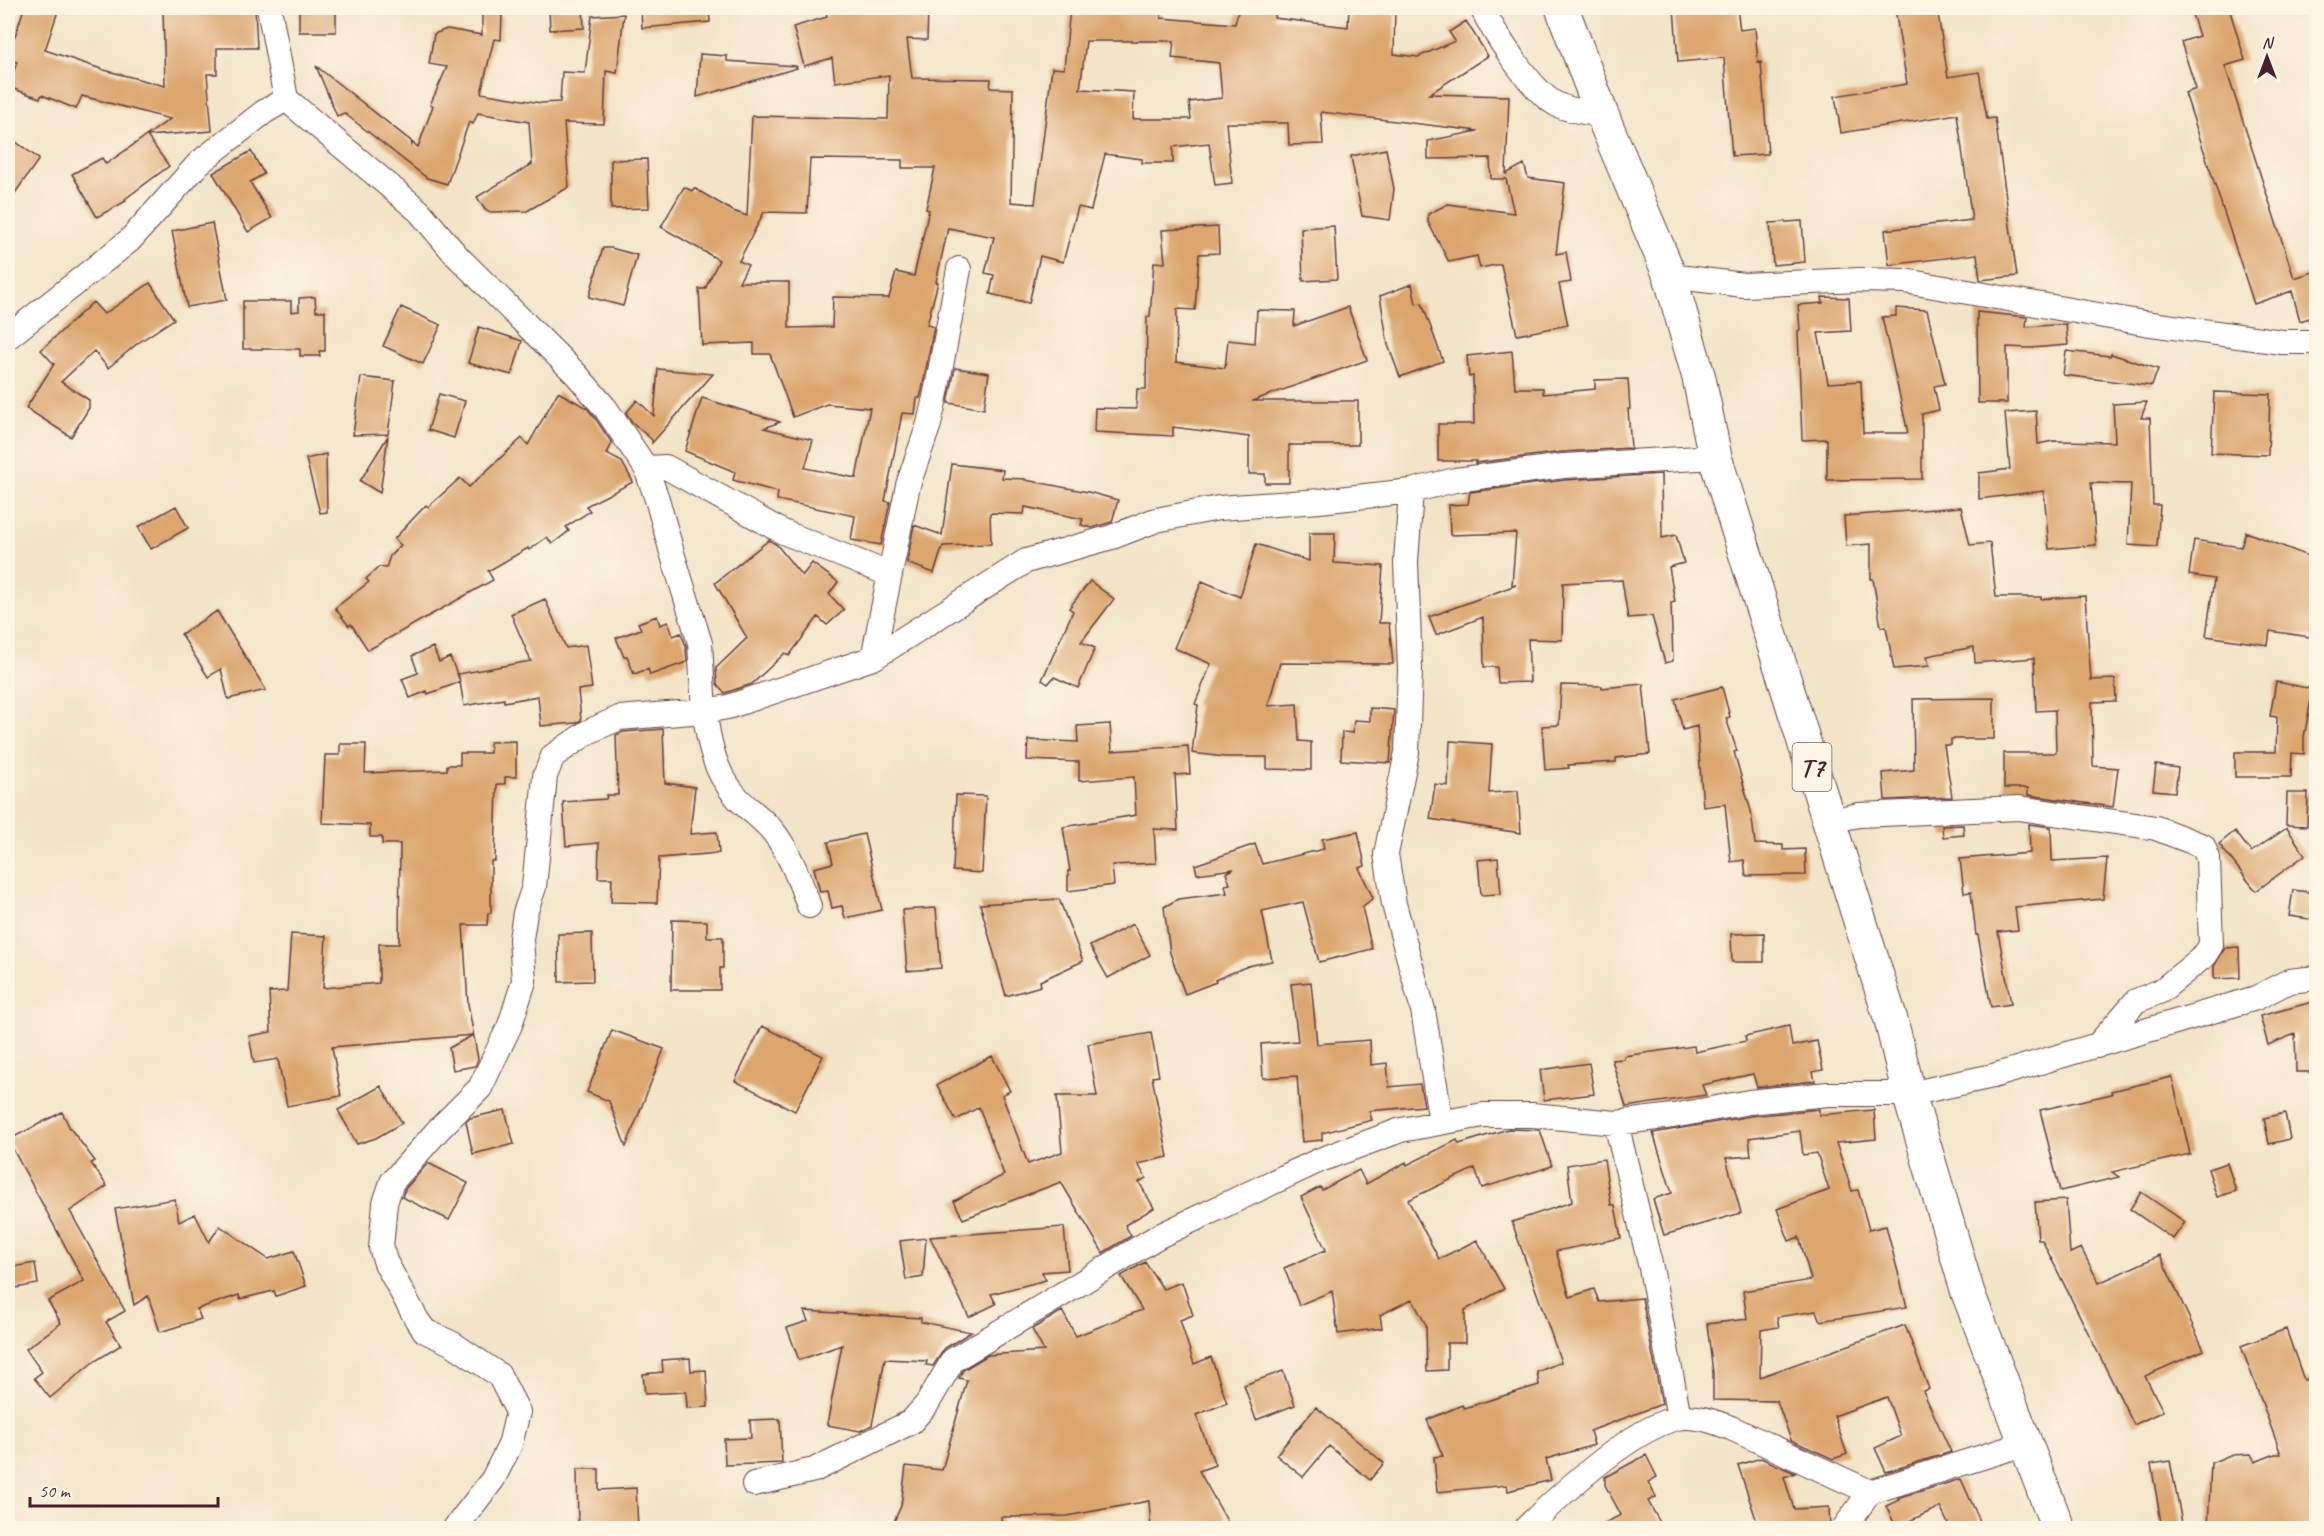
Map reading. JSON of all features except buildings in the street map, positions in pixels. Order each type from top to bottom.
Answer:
[{"type":"highway","name":"T7","points":[[1562,8],[1602,115],[1670,276],[1699,378],[1715,457],[1891,1020],[1909,1094],[1968,1293],[2058,1528]]},
{"type":"street","points":[[269,8],[286,99],[419,211],[458,256],[576,374],[606,408],[646,468],[700,643],[704,711],[709,738],[723,779],[740,803],[768,825],[796,871],[809,906]]},
{"type":"street","points":[[1482,8],[1492,29],[1543,96],[1558,105],[1602,115]]},
{"type":"street","points":[[8,337],[130,240],[199,164],[264,112],[286,99]]},
{"type":"street","points":[[873,658],[908,485],[933,408],[959,269]]},
{"type":"street","points":[[1670,276],[1744,285],[1858,280],[1905,281],[2147,323],[2282,342],[2316,342]]},
{"type":"street","points":[[455,1528],[493,1479],[510,1445],[518,1412],[499,1375],[453,1344],[425,1331],[417,1320],[386,1263],[381,1248],[385,1203],[392,1182],[439,1129],[480,1088],[510,1025],[524,981],[521,939],[525,913],[534,886],[545,776],[553,756],[588,732],[619,718],[728,707],[873,658],[1026,561],[1112,537],[1156,520],[1219,508],[1320,501],[1411,491],[1455,480],[1564,465],[1715,457]]},
{"type":"street","points":[[646,468],[666,467],[783,532],[889,574]]},
{"type":"street","points":[[1411,491],[1406,562],[1410,670],[1407,752],[1386,854],[1394,904],[1423,1010],[1441,1122]]},
{"type":"street","points":[[1829,821],[1859,815],[2019,808],[2156,828],[2203,846],[2208,858],[2211,945],[2204,956],[2161,991],[2136,1001],[2097,1046]]},
{"type":"street","points":[[754,1484],[814,1470],[911,1422],[927,1404],[953,1360],[1157,1237],[1320,1160],[1401,1130],[1492,1115],[1532,1115],[1616,1123],[1673,1116],[1749,1102],[1828,1094],[1909,1094],[1993,1076],[2256,998],[2289,981],[2316,978]]},
{"type":"street","points":[[1616,1123],[1651,1268],[1679,1418]]},
{"type":"street","points":[[1526,1528],[1556,1499],[1613,1454],[1651,1430],[1679,1418],[1708,1420],[1731,1428],[1869,1492]]},
{"type":"street","points":[[1844,1528],[1869,1492],[2024,1444]]}]
